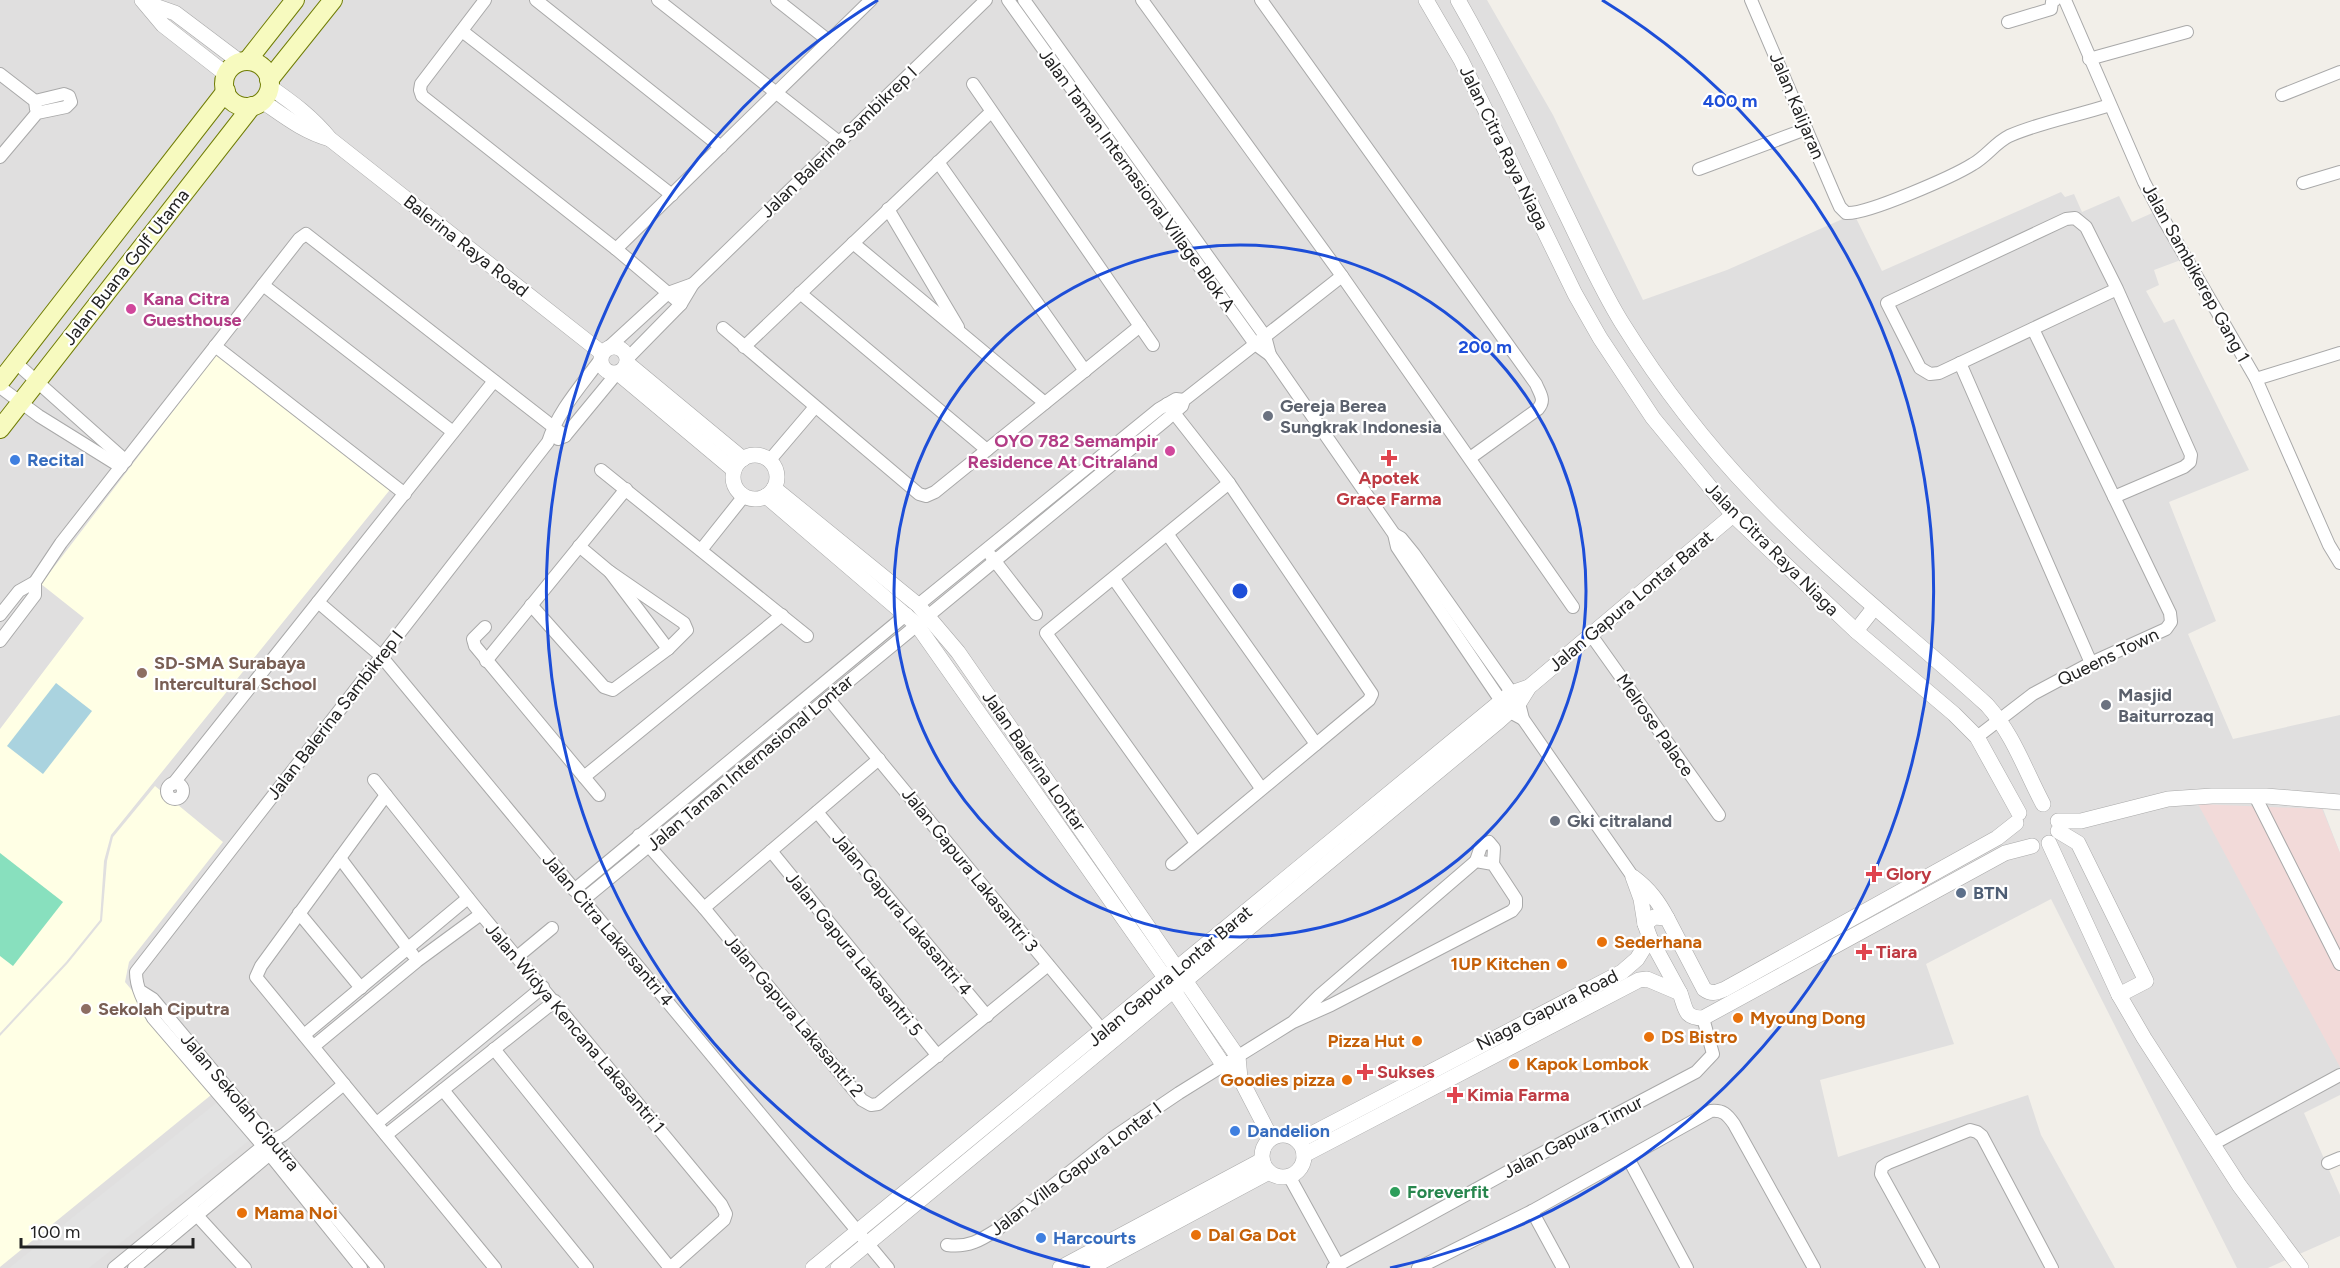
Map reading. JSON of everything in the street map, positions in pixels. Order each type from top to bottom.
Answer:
[{"type":"main road","points":[[243,62],[253,62],[264,69],[263,94],[239,105],[228,97],[226,83],[230,69],[243,62],[294,0]]},
{"type":"main road","name":"Jalan Buana Golf Utama","points":[[0,429],[263,94],[333,0]]},
{"type":"main road","name":"Jalan Buana Golf Utama","points":[[0,382],[226,83]]},
{"type":"street","points":[[485,0],[421,84],[422,96],[616,249],[681,304]]},
{"type":"street","points":[[536,0],[721,147]]},
{"type":"street","points":[[658,0],[839,142]]},
{"type":"street","points":[[777,0],[830,41]]},
{"type":"street","points":[[616,249],[871,0]]},
{"type":"street","name":"Jalan Balerina Sambikrep I","points":[[565,436],[622,367],[681,304],[693,284],[986,0]]},
{"type":"street","name":"Jalan Taman Internasional Village Blok A","points":[[1008,0],[1260,340]]},
{"type":"street","name":"Jalan Taman Internasional Village Blok A","points":[[1024,0],[1394,534],[1397,547],[1405,559],[1513,706],[1633,877]]},
{"type":"street","points":[[1142,0],[1342,276],[1573,607]]},
{"type":"street","points":[[1261,0],[1536,384],[1543,399],[1538,409],[1470,458]]},
{"type":"street","name":"Jalan Citra Raya Niaga","points":[[1426,0],[1461,60],[1575,294],[1600,338],[1653,418],[1733,515],[1856,632],[1954,714],[1977,737],[2018,818]]},
{"type":"street","name":"Jalan Citra Raya Niaga","points":[[1458,0],[1486,48],[1599,281],[1622,323],[1677,402],[1755,496],[1875,608],[1970,689],[1999,718],[2012,739],[2043,804]]},
{"type":"street","points":[[2008,22],[2051,9],[2052,2],[2055,0]]},
{"type":"street","name":"Jalan Sambikerep Gang 1","points":[[2065,0],[2089,59],[2164,220],[2256,379],[2335,543],[2340,563]]},
{"type":"street","name":"Jalan Kalijaran","points":[[1754,1],[1842,210],[1850,213],[1888,202],[1972,166],[2008,137],[2036,125],[2110,105]]},
{"type":"street","points":[[144,2],[176,14],[243,62]]},
{"type":"street","points":[[144,2],[163,25],[226,83]]},
{"type":"street","points":[[462,31],[672,195]]},
{"type":"street","points":[[2089,59],[2187,32]]},
{"type":"street","points":[[2282,95],[2340,72]]},
{"type":"street","points":[[0,74],[36,107],[0,157]]},
{"type":"street","points":[[973,84],[990,112],[1154,345]]},
{"type":"street","name":"Balerina Raya Road","points":[[263,94],[300,108],[330,139],[604,354]]},
{"type":"street","points":[[744,347],[990,112]]},
{"type":"street","points":[[1699,169],[1806,129]]},
{"type":"street","points":[[938,162],[1085,370]]},
{"type":"street","points":[[2304,183],[2340,172]]},
{"type":"street","points":[[888,209],[963,336]]},
{"type":"street","points":[[2033,328],[2114,497],[2184,467],[2190,462],[2191,455],[2117,289],[2086,227],[2075,218],[2066,219],[1887,303],[1920,368],[1930,374],[1939,374],[2033,328],[2117,289]]},
{"type":"street","points":[[0,615],[19,591],[35,582],[61,543],[299,239],[306,234],[565,436]]},
{"type":"street","points":[[853,243],[1046,403]]},
{"type":"street","name":"Jalan Taman Internasional Lontar","points":[[583,900],[828,698],[987,549],[1117,444],[1170,408],[1182,406],[1184,400],[1342,276]]},
{"type":"street","name":"Jalan Balerina Sambikrep I","points":[[142,992],[136,983],[137,970],[548,442],[565,407],[604,354],[668,293],[693,284]]},
{"type":"street","points":[[264,285],[453,432]]},
{"type":"street","points":[[800,293],[987,450]]},
{"type":"street","points":[[1600,338],[1622,323]]},
{"type":"street","points":[[723,328],[922,495],[930,495],[1140,326]]},
{"type":"street","points":[[215,346],[405,494]]},
{"type":"street","points":[[618,348],[626,354],[622,367],[607,372],[601,365],[604,354],[618,348]]},
{"type":"street","points":[[2256,379],[2340,353]]},
{"type":"street","points":[[15,362],[38,381],[123,464]]},
{"type":"street","points":[[1960,363],[2091,663]]},
{"type":"street","points":[[622,367],[738,465]]},
{"type":"street","points":[[173,784],[494,381]]},
{"type":"street","points":[[0,387],[20,403],[123,464]]},
{"type":"street","points":[[769,461],[815,407]]},
{"type":"street","points":[[1170,408],[1229,483],[1372,692],[1369,700],[1172,864]]},
{"type":"street","name":"Jalan Taman Internasional Lontar","points":[[574,890],[773,725],[917,615],[994,560],[1126,454],[1170,408]]},
{"type":"street","points":[[548,442],[565,436]]},
{"type":"street","points":[[1117,444],[1126,454]]},
{"type":"street","points":[[756,456],[769,461],[775,469],[776,478],[770,492],[755,499],[744,496],[734,485],[738,465],[756,456]]},
{"type":"street","points":[[601,470],[807,636]]},
{"type":"street","points":[[1196,843],[1046,633],[1229,483]]},
{"type":"street","points":[[486,661],[626,489]]},
{"type":"street","name":"Jalan Balerina Lontar","points":[[770,492],[917,615],[974,674],[1176,980],[1224,1066],[1240,1078]]},
{"type":"street","points":[[701,550],[744,496]]},
{"type":"street","name":"Queens Town","points":[[1977,737],[2033,694],[2091,663],[2166,628],[2171,622],[2170,613],[2114,497]]},
{"type":"street","name":"Jalan Gapura Lontar Barat","points":[[813,1268],[863,1238],[1513,706],[1529,687],[1733,515]]},
{"type":"street","points":[[1168,535],[1316,744]]},
{"type":"street","points":[[531,605],[608,690],[617,688],[686,634],[684,623],[610,572],[579,546]]},
{"type":"street","points":[[987,549],[1036,614]]},
{"type":"street","points":[[610,572],[668,649]]},
{"type":"street","points":[[1114,579],[1261,788]]},
{"type":"street","points":[[0,641],[35,596],[35,582]]},
{"type":"street","name":"Jalan Citra Lakarsantri 4","points":[[318,602],[381,656],[888,1268]]},
{"type":"street","points":[[1856,632],[1875,608]]},
{"type":"street","points":[[584,777],[782,615]]},
{"type":"street","name":"Jalan Balerina Lontar","points":[[917,615],[959,684],[1176,980],[1238,1057],[1240,1078],[1271,1138]]},
{"type":"street","points":[[484,627],[473,642],[486,661],[599,795]]},
{"type":"street","name":"Melrose Palace","points":[[1590,635],[1719,815]]},
{"type":"street","points":[[959,684],[974,674]]},
{"type":"street","name":"Jalan Gapura Lakasantri 3","points":[[828,698],[1107,1037]]},
{"type":"street","points":[[773,725],[782,736]]},
{"type":"street","points":[[704,908],[879,759]]},
{"type":"street","name":"Jalan Widya Kencana Lakasantri 1","points":[[374,780],[481,914],[721,1204],[726,1214],[724,1220],[670,1268]]},
{"type":"street","points":[[386,795],[261,966],[256,977],[495,1268]]},
{"type":"street","points":[[1633,877],[1641,899],[1648,931],[1680,993],[1688,1014],[1693,1018],[1703,1018],[2005,853],[2032,846],[2042,846],[2055,831],[2081,821],[2168,799],[2255,796],[2340,801]]},
{"type":"street","points":[[2255,796],[2340,964]]},
{"type":"street","points":[[1633,877],[1647,888],[1659,903],[1704,989],[1709,993],[1715,993],[1997,838],[2030,805],[2043,804],[2053,810],[2055,831],[2119,994],[2144,1038],[2240,1185],[2301,1268]]},
{"type":"street","name":"Jalan Gapura Lakasantri 4","points":[[817,812],[987,1016]]},
{"type":"street","points":[[2018,818],[2020,837],[2032,846]]},
{"type":"street","points":[[2055,831],[2078,843],[2146,981],[2119,994]]},
{"type":"street","name":"Jalan Gapura Lakasantri 2","points":[[639,835],[704,908],[867,1104],[879,1104],[1048,965]]},
{"type":"street","name":"Jalan Villa Gapura Lontar I","points":[[947,1245],[964,1246],[982,1240],[1113,1137],[1293,1022],[1316,1013],[1512,911],[1516,906],[1516,899],[1492,864],[1494,848],[1489,842],[1481,846],[1476,861],[1320,995],[1293,1022]]},
{"type":"street","name":"Jalan Gapura Lakasantri 5","points":[[771,851],[938,1056]]},
{"type":"street","points":[[340,858],[417,961]]},
{"type":"street","points":[[1476,861],[1492,864]]},
{"type":"street","points":[[304,1035],[468,898]]},
{"type":"street","points":[[299,913],[361,988]]},
{"type":"street","points":[[314,1046],[417,961],[481,914]]},
{"type":"street","points":[[1648,931],[1654,917],[1666,918]]},
{"type":"street","points":[[518,957],[552,928]]},
{"type":"street","name":"Niaga Gapura Road","points":[[1301,1148],[1622,972],[1636,959],[1648,931]]},
{"type":"street","name":"Niaga Gapura Road","points":[[1301,1148],[1639,980],[1647,979],[1680,993]]},
{"type":"street","points":[[377,1123],[543,987]]},
{"type":"street","name":"Jalan Sekolah Ciputra","points":[[142,992],[142,998],[153,1018],[273,1144],[378,1268]]},
{"type":"street","points":[[386,1134],[555,1001]]},
{"type":"street","name":"Jalan Gapura Timur","points":[[1336,1266],[1696,1072],[1713,1054],[1703,1018]]},
{"type":"street","points":[[494,1049],[670,1268]]},
{"type":"street","points":[[2213,1144],[2340,1075]]},
{"type":"street","points":[[134,1268],[194,1211],[344,1084]]},
{"type":"street","points":[[443,1090],[587,1268]]},
{"type":"street","points":[[1418,1268],[1436,1264],[1711,1111],[1719,1110],[1728,1114],[1814,1268]]},
{"type":"street","points":[[1933,1268],[1881,1174],[1882,1167],[1970,1130],[1977,1131],[1982,1136],[2052,1268]]},
{"type":"street","points":[[1285,1135],[1301,1148],[1300,1168],[1289,1176],[1275,1175],[1266,1166],[1263,1148],[1271,1138],[1285,1135]]},
{"type":"street","name":"Jalan Sekolah Ciputra","points":[[273,1144],[361,1268]]},
{"type":"street","points":[[1628,1158],[1687,1268]]},
{"type":"street","points":[[1060,1268],[1266,1166]]},
{"type":"street","points":[[1090,1268],[1266,1166]]},
{"type":"street","points":[[1289,1176],[1336,1266]]},
{"type":"street","points":[[114,1268],[194,1211]]},
{"type":"street","points":[[194,1211],[245,1268]]},
{"type":"street","points":[[1532,1211],[1563,1268]]},
{"type":"street","name":"Jalan Gapura Lontar Barat","points":[[838,1268],[863,1238]]},
{"type":"shaded area","points":[[0,0],[1487,0],[1553,115],[1643,300],[1727,270],[1854,214],[1882,271],[2061,192],[2065,197],[2074,194],[2082,212],[2119,196],[2132,222],[2159,210],[2186,258],[2154,270],[2159,285],[2146,291],[2164,323],[2174,319],[2249,470],[2169,502],[2216,621],[2188,634],[2233,739],[2340,715],[2340,811],[2323,809],[2340,853],[2340,1095],[2304,1113],[2340,1195],[2340,1236],[2268,1268],[2237,1268],[2051,899],[1926,964],[1954,1044],[1820,1080],[1838,1157],[2028,1095],[2041,1135],[2115,1268],[0,1268]]},
{"type":"shaded area","name":"SD-SMA Surabaya Intercultural School","points":[[222,347],[397,481],[111,835],[104,861],[100,920],[66,962],[0,1033],[0,729],[84,618],[41,584]]},
{"type":"shaded area","name":"Sekolah Ciputra","points":[[155,786],[223,842],[129,962],[125,982],[216,1091],[0,1267],[0,1036],[68,963],[102,921],[107,861],[113,837]]},
{"type":"shaded area","points":[[2198,804],[2322,809],[2340,853],[2340,1067]]},
{"type":"shaded area","points":[[220,1100],[251,1139],[89,1268],[9,1268]]},
{"type":"green space","points":[[0,853],[63,902],[13,966],[0,956]]},
{"type":"water","points":[[56,683],[92,711],[43,774],[7,746]]},
{"type":"place","name":"Kana Citra Guesthouse","points":[[131,309]]},
{"type":"place","name":"Gereja Berea Sungkrak Indonesia","points":[[1268,416]]},
{"type":"place","name":"OYO 782 Semampir Residence At Citraland","points":[[1170,451]]},
{"type":"place","name":"Apotek Grace Farma","points":[[1389,458]]},
{"type":"place","name":"Recital","points":[[15,460]]},
{"type":"place","name":"SD-SMA Surabaya Intercultural School","points":[[142,673]]},
{"type":"place","name":"Masjid Baiturrozaq","points":[[2106,705]]},
{"type":"place","name":"Gki citraland","points":[[1555,821]]},
{"type":"place","name":"Glory","points":[[1874,874]]},
{"type":"place","name":"BTN","points":[[1961,893]]},
{"type":"place","name":"Sederhana","points":[[1602,942]]},
{"type":"place","name":"Tiara","points":[[1864,952]]},
{"type":"place","name":"1UP Kitchen","points":[[1562,964]]},
{"type":"place","name":"Sekolah Ciputra","points":[[86,1009]]},
{"type":"place","name":"Myoung Dong","points":[[1738,1018]]},
{"type":"place","name":"DS Bistro","points":[[1649,1037]]},
{"type":"place","name":"Pizza Hut","points":[[1417,1041]]},
{"type":"place","name":"Kapok Lombok","points":[[1514,1064]]},
{"type":"place","name":"Sukses","points":[[1365,1072]]},
{"type":"place","name":"Goodies pizza","points":[[1347,1080]]},
{"type":"place","name":"Kimia Farma","points":[[1455,1095]]},
{"type":"place","name":"Dandelion","points":[[1235,1131]]},
{"type":"place","name":"Foreverfit","points":[[1395,1192]]},
{"type":"place","name":"Mama Noi","points":[[242,1213]]},
{"type":"place","name":"Dal Ga Dot","points":[[1196,1235]]},
{"type":"place","name":"Harcourts","points":[[1041,1238]]}]
